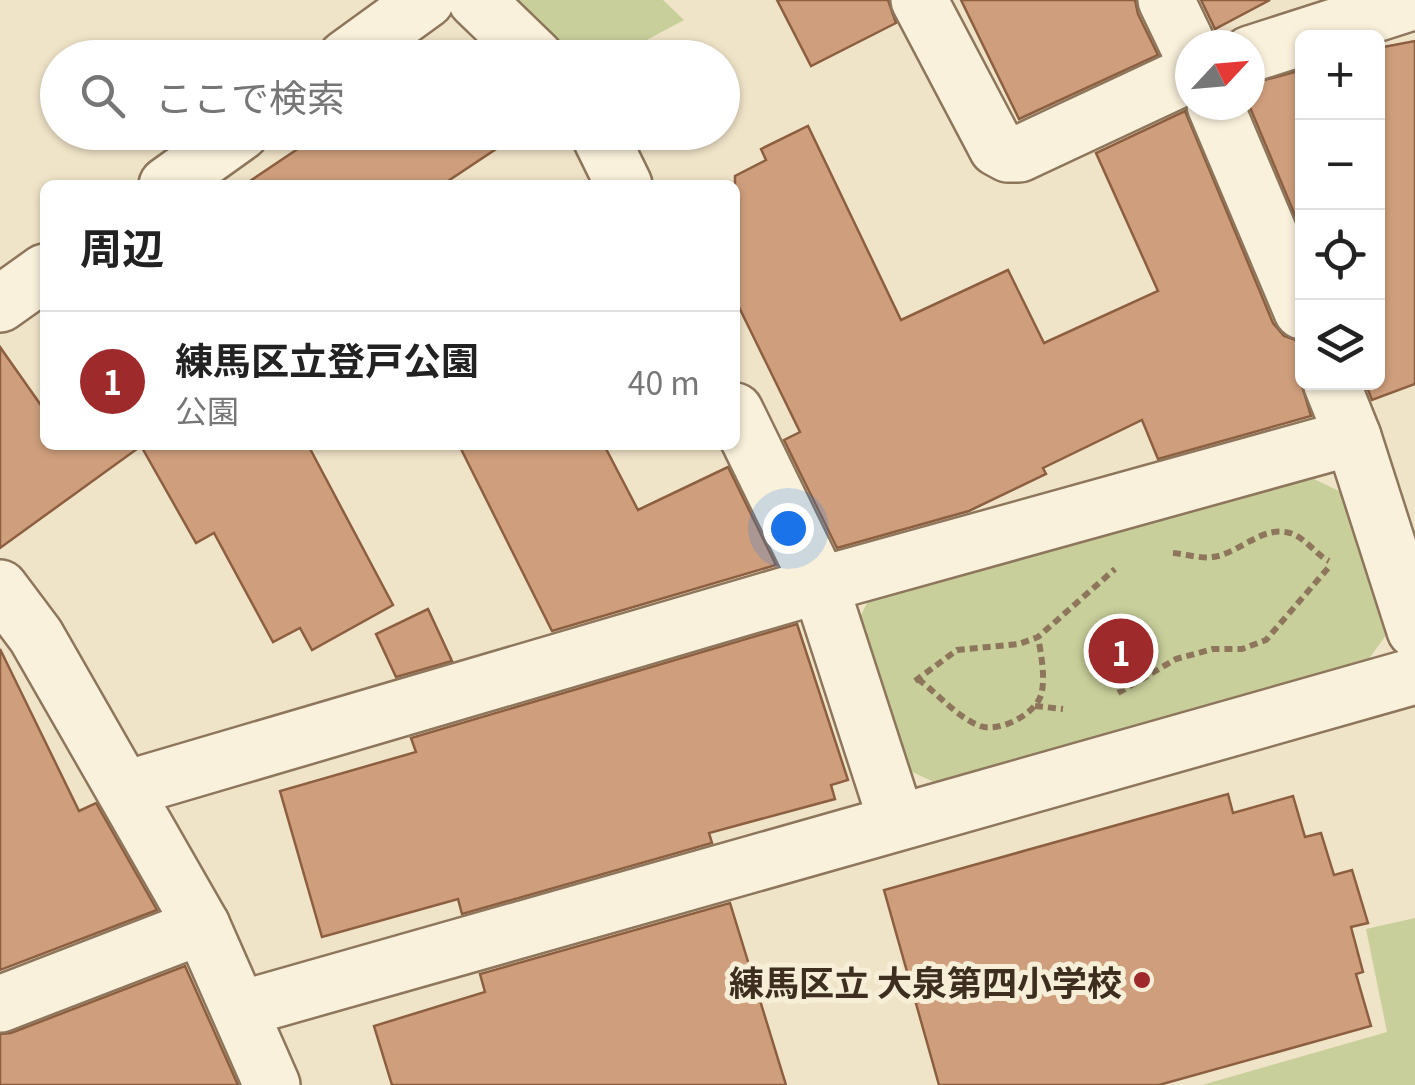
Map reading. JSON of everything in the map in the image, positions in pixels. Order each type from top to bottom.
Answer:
[{"type":"street","points":[[371,40],[426,0]]},
{"type":"street","points":[[476,0],[517,40]]},
{"type":"street","points":[[919,0],[996,148],[1008,154],[1018,154],[1175,81]]},
{"type":"street","points":[[1166,0],[1180,30]]},
{"type":"street","points":[[1265,49],[1415,1]]},
{"type":"street","points":[[1221,120],[1297,300]]},
{"type":"street","points":[[174,180],[216,150]]},
{"type":"street","points":[[607,150],[622,180]]},
{"type":"street","points":[[0,304],[40,276]]},
{"type":"street","points":[[1334,390],[1415,630]]},
{"type":"street","points":[[740,422],[820,585],[897,822]]},
{"type":"street","points":[[126,789],[820,585],[1353,437]]},
{"type":"street","points":[[0,588],[18,646],[126,789],[202,926],[272,1085]]},
{"type":"street","points":[[240,1010],[1415,676]]},
{"type":"street","points":[[0,1004],[202,926]]},
{"type":"path","points":[[1166,552],[1213,557],[1265,534],[1286,531],[1301,538],[1319,556],[1352,567],[1391,556]]},
{"type":"path","points":[[1110,696],[1176,658],[1213,649],[1242,648],[1266,640],[1332,562]]},
{"type":"path","points":[[857,698],[910,686],[957,650],[1019,644],[1038,636],[1122,563]]},
{"type":"path","points":[[918,679],[962,716],[984,728],[1008,724],[1035,706],[1042,693],[1038,636]]},
{"type":"path","points":[[1035,706],[1058,710],[1076,706]]},
{"type":"green space","points":[[512,0],[663,0],[684,20],[647,40],[556,40]]},
{"type":"green space","points":[[1314,479],[1343,493],[1389,631],[1360,671],[936,783],[908,770],[858,621],[872,593]]},
{"type":"green space","points":[[1415,918],[1415,1085],[1202,1085],[1387,1032],[1366,929]]},
{"type":"building","points":[[777,0],[888,0],[896,23],[811,66]]},
{"type":"building","points":[[961,0],[1135,0],[1158,55],[1019,119]]},
{"type":"building","points":[[1201,0],[1270,0],[1215,29]]},
{"type":"building","points":[[1415,41],[1415,384],[1372,400],[1368,390],[1385,390],[1385,47]]},
{"type":"building","points":[[1295,72],[1295,215],[1255,120],[1265,120],[1265,80]]},
{"type":"building","points":[[1175,116],[1175,120],[1189,120],[1273,323],[1284,336],[1295,340],[1295,390],[1303,390],[1311,416],[1158,459],[1142,420],[1043,468],[1046,474],[969,511],[837,548],[784,440],[800,432],[740,309],[740,180],[735,180],[735,176],[766,160],[761,149],[808,126],[901,320],[1008,270],[1044,343],[1158,291],[1096,153]]},
{"type":"building","points":[[296,150],[494,150],[450,180],[251,180]]},
{"type":"building","points":[[0,347],[40,404],[40,450],[135,450],[0,548]]},
{"type":"building","points":[[143,450],[311,450],[393,605],[312,650],[300,628],[273,642],[214,533],[196,543]]},
{"type":"building","points":[[462,450],[607,450],[638,510],[728,467],[776,565],[552,631]]},
{"type":"building","points":[[428,609],[452,661],[396,677],[376,634]]},
{"type":"building","points":[[797,624],[848,780],[831,785],[835,799],[709,833],[712,843],[462,914],[458,899],[322,937],[280,791],[416,752],[411,738]]},
{"type":"building","points":[[0,649],[79,811],[96,803],[157,910],[0,970]]},
{"type":"building","name":"練馬区立 大泉第四小学校","points":[[1228,794],[1233,813],[1293,796],[1305,837],[1321,833],[1334,875],[1352,870],[1368,923],[1351,927],[1363,972],[1356,974],[1371,1026],[1159,1085],[939,1085],[884,890]]},
{"type":"building","points":[[730,903],[786,1085],[392,1085],[374,1026],[485,992],[480,974]]},
{"type":"building","points":[[185,966],[238,1085],[0,1085],[0,1034]]},
{"type":"place","name":"練馬区立登戸公園","points":[[1121,651]]},
{"type":"place","name":"練馬区立 大泉第四小学校","points":[[1142,980]]}]
